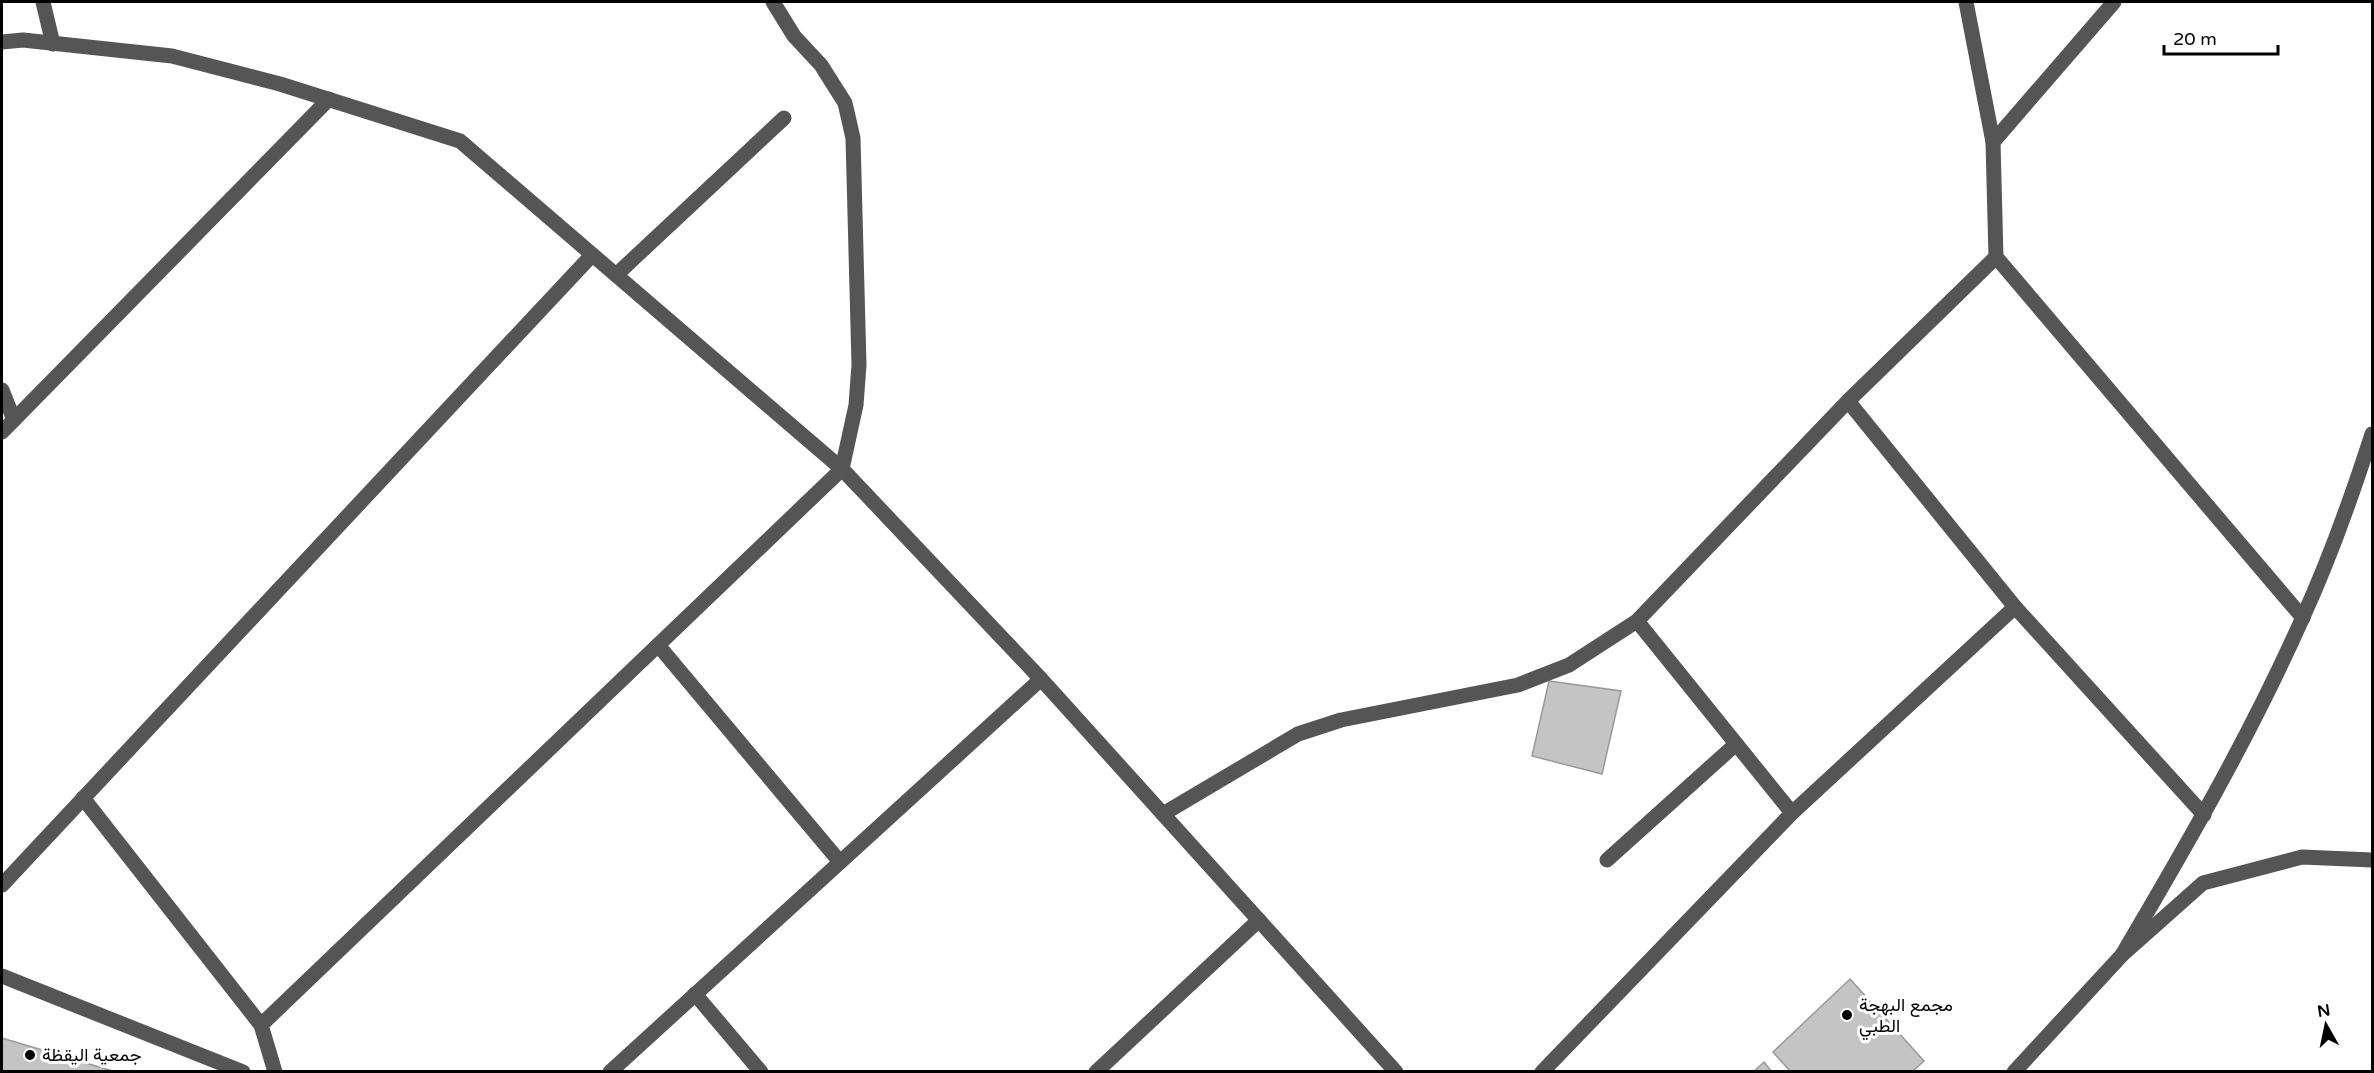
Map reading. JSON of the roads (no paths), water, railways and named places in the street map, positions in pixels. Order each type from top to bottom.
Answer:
[{"type":"street","points":[[43,2],[47,8],[53,44]]},
{"type":"street","points":[[261,1025],[842,469],[856,405],[859,365],[853,138],[846,104],[821,66],[794,36],[773,2]]},
{"type":"street","points":[[1966,2],[1993,142],[1996,257],[2303,618]]},
{"type":"street","points":[[1993,142],[2114,2]]},
{"type":"street","points":[[2,42],[23,40],[172,56],[329,99],[460,141],[842,469],[1041,679],[1396,1071]]},
{"type":"street","points":[[2,432],[329,99]]},
{"type":"street","points":[[616,275],[784,118]]},
{"type":"street","points":[[2,885],[592,255]]},
{"type":"street","points":[[1163,814],[1298,734],[1341,720],[1518,685],[1569,665],[1637,621],[1848,401],[1996,257]]},
{"type":"street","points":[[2,390],[14,420]]},
{"type":"street","points":[[1848,401],[2015,607],[2204,815]]},
{"type":"street","points":[[2122,955],[2204,815],[2303,618],[2343,523],[2373,434]]},
{"type":"street","points":[[1542,1071],[1792,813],[2015,607]]},
{"type":"street","points":[[1637,621],[1792,813]]},
{"type":"street","points":[[658,645],[840,862]]},
{"type":"street","points":[[610,1071],[1041,679]]},
{"type":"street","points":[[1607,860],[1736,744]]},
{"type":"street","points":[[82,798],[261,1025],[274,1071]]},
{"type":"street","points":[[2014,1071],[2122,955],[2203,883],[2302,857],[2373,860]]},
{"type":"street","points":[[1096,1071],[1259,920]]},
{"type":"street","points":[[2,976],[243,1071]]},
{"type":"street","points":[[695,994],[761,1071]]},
{"type":"place","name":"مجمع البهجة الطبي","points":[[1847,1015]]},
{"type":"place","name":"جمعية اليقظة","points":[[30,1055]]}]
